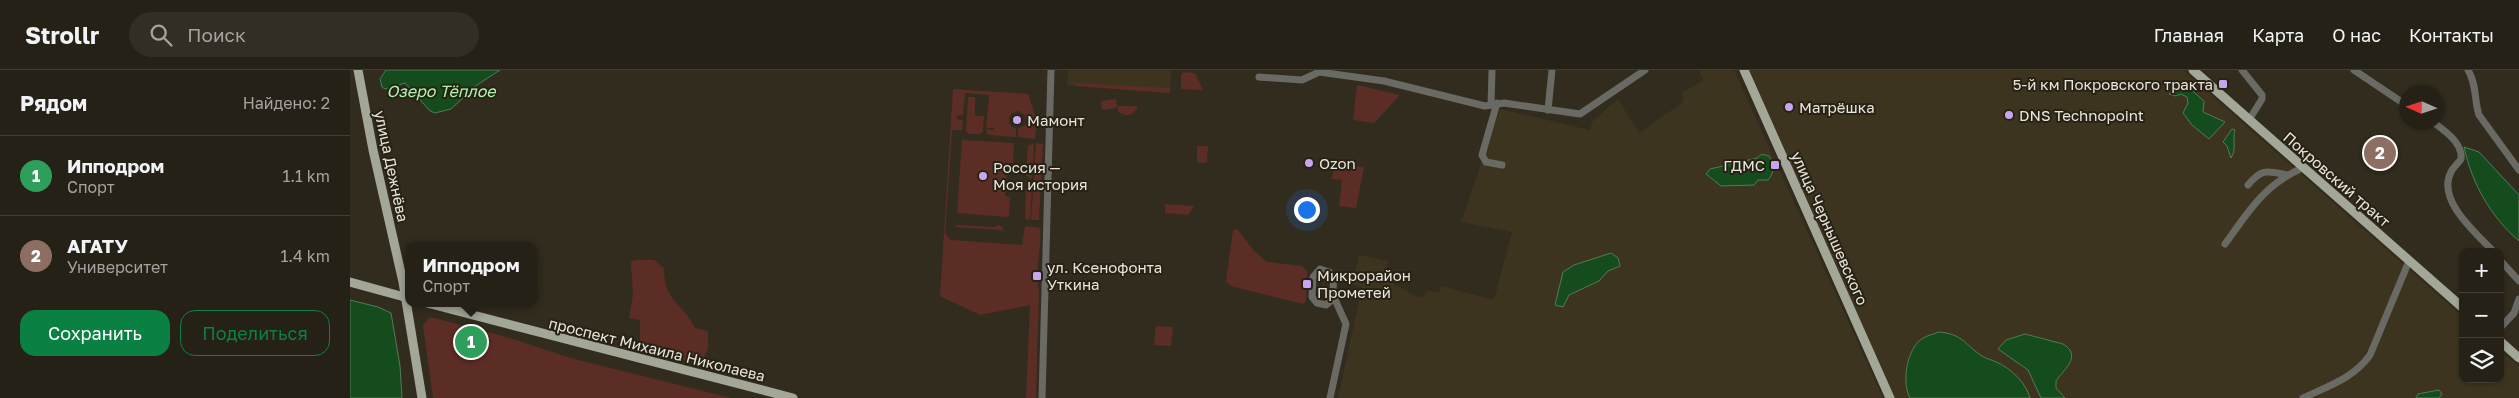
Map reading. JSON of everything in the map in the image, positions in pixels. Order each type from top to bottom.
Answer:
[{"type":"main road","name":"улица Дежнёва","points":[[358,70],[373,150],[405,289]]},
{"type":"main road","name":"улица Чернышевского","points":[[1744,70],[1890,398]]},
{"type":"main road","name":"Покровский тракт","points":[[2193,70],[2459,305]]},
{"type":"main road","points":[[350,282],[405,297]]},
{"type":"main road","name":"улица Дежнёва","points":[[408,307],[422,398]]},
{"type":"main road","name":"проспект Михаила Николаева","points":[[442,307],[581,345],[793,398]]},
{"type":"main road","points":[[2504,345],[2519,358]]},
{"type":"street","points":[[1042,398],[1051,70]]},
{"type":"street","points":[[1492,70],[1494,104],[1482,155],[1486,162],[1502,165]]},
{"type":"street","points":[[1548,110],[1552,70]]},
{"type":"street","points":[[1259,77],[1302,80],[1319,72],[1384,81],[1423,93],[1484,106],[1494,104],[1580,114],[1645,70]]},
{"type":"street","points":[[2242,70],[2262,95],[2262,99],[2249,120]]},
{"type":"street","points":[[2354,70],[2399,100]]},
{"type":"street","points":[[2468,70],[2475,85],[2476,106],[2479,115],[2519,170]]},
{"type":"street","points":[[2442,130],[2452,138],[2460,151],[2461,160],[2451,172],[2449,178],[2450,194],[2455,208],[2465,223],[2490,248]]},
{"type":"street","points":[[2225,244],[2257,200],[2275,182],[2302,168]]},
{"type":"street","points":[[2248,185],[2257,174],[2263,171],[2288,175]]},
{"type":"street","points":[[2303,398],[2348,377],[2365,363],[2409,261]]},
{"type":"street","points":[[2504,264],[2519,281]]},
{"type":"street","points":[[1326,305],[1330,303],[1333,295],[1334,283],[1332,274],[1318,270],[1313,277],[1312,298],[1317,303],[1335,308],[1342,314]]},
{"type":"street","points":[[1330,398],[1345,336],[1346,324],[1333,295]]},
{"type":"street","points":[[2504,324],[2514,313],[2519,299]]},
{"type":"shaded area","points":[[1068,70],[1171,70],[1170,93],[1067,85]]},
{"type":"shaded area","points":[[1699,70],[1734,70],[1883,398],[1338,398],[1362,287],[1353,285],[1359,255],[1388,261],[1385,279],[1416,296],[1424,297],[1427,290],[1439,293],[1441,286],[1494,300],[1512,232],[1461,222],[1500,109],[1590,130],[1592,122],[1618,99],[1639,133],[1682,103],[1684,99],[1681,93],[1703,81]]},
{"type":"shaded area","points":[[1748,70],[2183,70],[2459,313],[2459,383],[2504,383],[2504,353],[2519,366],[2519,398],[1895,398]]},
{"type":"shaded area","points":[[1183,72],[1195,73],[1203,90],[1181,89],[1181,75]]},
{"type":"shaded area","points":[[1075,83],[1170,88],[1170,93],[1075,86]]},
{"type":"shaded area","points":[[1357,85],[1400,95],[1374,123],[1353,120]]},
{"type":"shaded area","points":[[953,89],[1028,94],[1037,121],[1035,139],[1018,137],[1018,129],[1025,125],[1027,121],[1025,115],[1018,111],[1011,114],[1009,119],[1010,125],[1016,129],[1016,137],[988,135],[986,129],[994,130],[994,128],[986,128],[989,95],[965,93],[963,115],[957,115],[957,119],[963,120],[962,130],[952,130],[945,234],[951,240],[1022,245],[1025,226],[1040,228],[1037,276],[1039,292],[1036,398],[1026,398],[1030,305],[980,315],[940,296]]},
{"type":"shaded area","points":[[968,97],[975,97],[975,116],[984,116],[983,131],[980,134],[969,134],[966,131]]},
{"type":"shaded area","points":[[1116,99],[1117,108],[1102,110],[1101,101]]},
{"type":"shaded area","points":[[1118,106],[1137,106],[1137,109],[1131,115],[1125,115],[1118,112]]},
{"type":"shaded area","points":[[962,140],[1014,143],[1013,163],[1007,163],[1005,196],[1010,197],[1009,215],[1007,217],[957,213]]},
{"type":"shaded area","points":[[2377,141],[2392,155],[2382,165],[2367,151]]},
{"type":"shaded area","points":[[1034,143],[1032,179],[1026,175],[1028,146]]},
{"type":"shaded area","points":[[1036,143],[1043,144],[1039,220],[1031,220]]},
{"type":"shaded area","points":[[1197,146],[1208,146],[1207,163],[1197,162]]},
{"type":"shaded area","points":[[1334,163],[1364,167],[1356,208],[1339,206],[1342,180],[1332,179]]},
{"type":"shaded area","points":[[1032,186],[1030,220],[1025,219],[1026,188]]},
{"type":"shaded area","points":[[1165,204],[1194,206],[1188,215],[1165,213]]},
{"type":"shaded area","points":[[956,225],[995,227],[999,225],[1003,228],[1002,235],[1001,230],[955,227]]},
{"type":"shaded area","points":[[1237,229],[1255,252],[1267,262],[1302,266],[1307,271],[1306,301],[1303,304],[1231,286],[1226,282],[1233,230]]},
{"type":"shaded area","points":[[635,260],[654,260],[664,268],[665,280],[670,295],[695,328],[708,331],[708,349],[700,364],[647,352],[640,344],[640,320],[629,318],[633,294],[631,262]]},
{"type":"shaded area","points":[[430,317],[503,336],[574,359],[731,398],[433,398],[423,325]]},
{"type":"shaded area","points":[[1156,326],[1173,327],[1171,346],[1154,345]]},
{"type":"water","name":"Озеро Тёплое","points":[[386,70],[500,70],[477,85],[451,109],[435,113],[430,111],[405,83],[385,89],[382,87],[380,79]]},
{"type":"water","points":[[2180,85],[2187,86],[2204,101],[2203,112],[2225,122],[2209,139],[2192,125],[2183,113],[2188,103],[2187,97],[2181,94],[2176,96],[2169,94]]},
{"type":"water","points":[[2232,129],[2235,130],[2234,151],[2231,158],[2227,146],[2223,142]]},
{"type":"water","points":[[2464,147],[2479,152],[2519,195],[2519,241],[2509,232],[2484,199],[2472,174]]},
{"type":"water","points":[[1762,154],[1769,156],[1773,165],[1773,171],[1768,180],[1758,180],[1754,185],[1721,186],[1706,174],[1710,169],[1757,158]]},
{"type":"water","points":[[1611,253],[1618,258],[1620,266],[1608,271],[1599,281],[1569,295],[1563,307],[1555,305],[1563,272],[1574,265]]},
{"type":"water","points":[[350,300],[378,307],[391,313],[400,366],[402,398],[350,398]]},
{"type":"water","points":[[1939,332],[1959,338],[1982,356],[2007,368],[2025,387],[2030,398],[1910,398],[1906,385],[1906,369],[1911,354],[1920,340]]},
{"type":"water","points":[[2025,334],[2063,344],[2069,349],[2071,353],[2070,363],[2056,381],[2056,388],[2065,398],[2041,398],[2028,370],[1998,349],[2006,340]]},
{"type":"water","points":[[2439,390],[2442,394],[2439,398],[2416,398],[2418,394]]},
{"type":"place","name":"5-й км Покровского тракта","points":[[2223,84]]},
{"type":"place","name":"Матрёшка","points":[[1789,107]]},
{"type":"place","name":"DNS Technopoint","points":[[2009,115]]},
{"type":"place","name":"Мамонт","points":[[1017,120]]},
{"type":"place","name":"АГАТУ","points":[[2380,153]]},
{"type":"place","name":"Ozon","points":[[1309,163]]},
{"type":"place","name":"ГДМС","points":[[1775,165]]},
{"type":"place","name":"Россия — Моя история","points":[[983,176]]},
{"type":"place","name":"ул. Ксенофонта Уткина","points":[[1037,276]]},
{"type":"place","name":"Микрорайон Прометей","points":[[1307,284]]},
{"type":"place","name":"Ипподром","points":[[471,342]]}]
